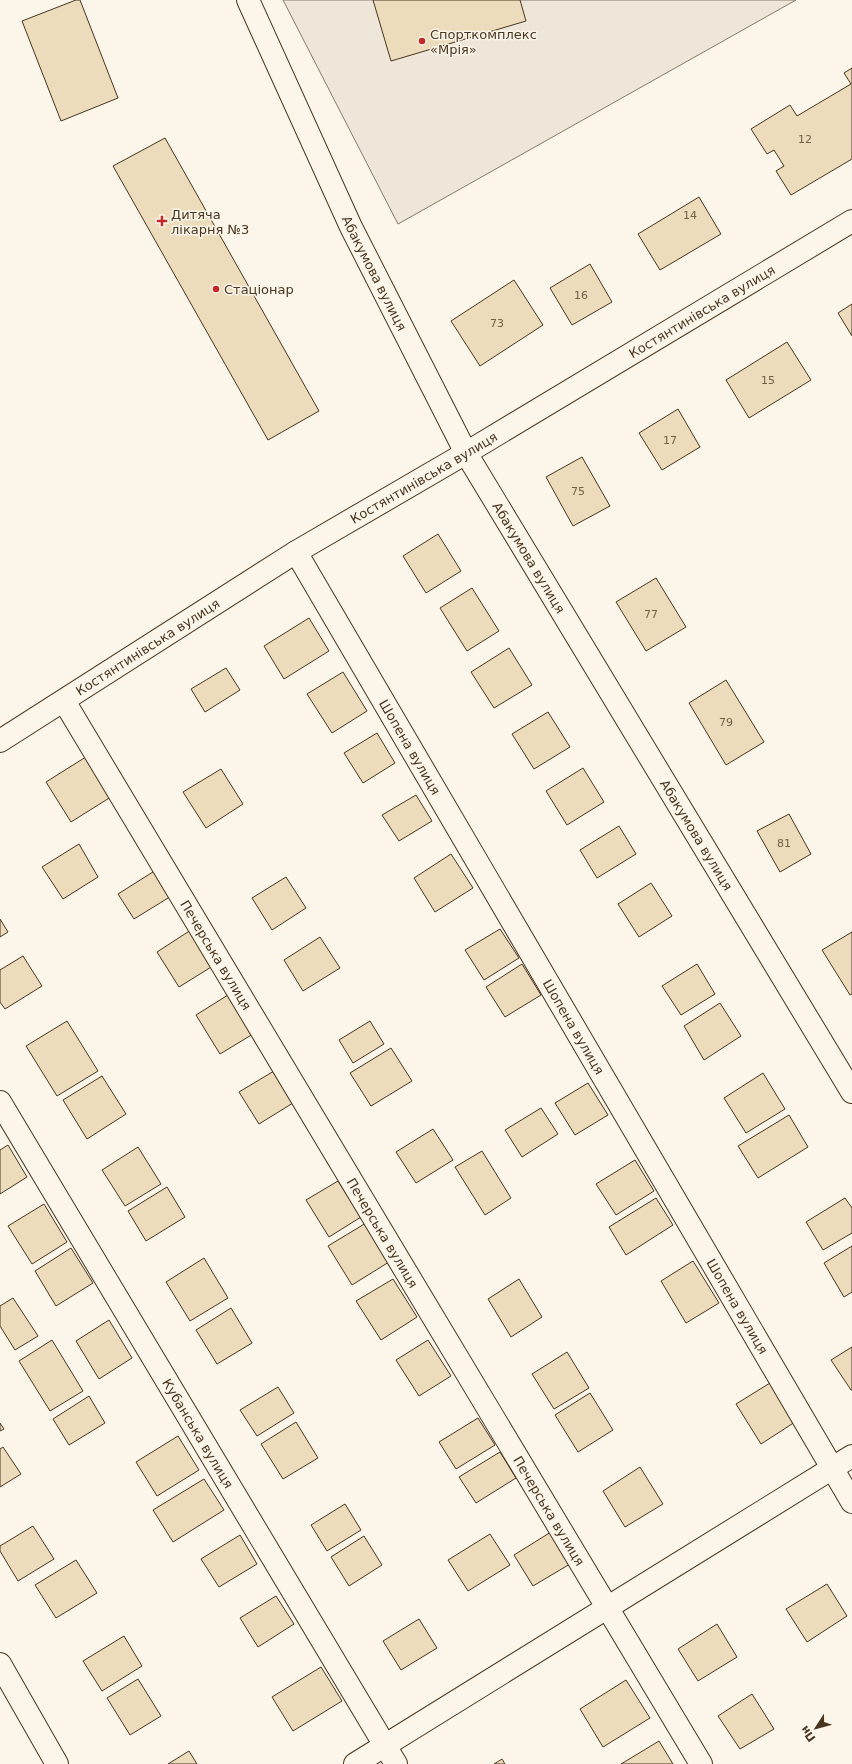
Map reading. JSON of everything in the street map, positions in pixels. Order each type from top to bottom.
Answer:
[{"type":"street","name":"Абакумова вулиця","points":[[248,0],[350,227],[466,452],[845,1065],[852,1092]]},
{"type":"street","name":"Костянтинівська вулиця","points":[[0,741],[296,552],[852,221]]},
{"type":"street","name":"Шопена вулиця","points":[[296,552],[852,1502]]},
{"type":"street","name":"Печерська вулиця","points":[[64,701],[606,1608],[701,1764]]},
{"type":"street","name":"Кубанська вулиця","points":[[0,1102],[396,1764]]},
{"type":"street","points":[[355,1764],[852,1456]]},
{"type":"street","points":[[0,1664],[57,1764]]},
{"type":"shaded area","points":[[283,0],[796,0],[398,224]]},
{"type":"building","points":[[76,0],[80,0],[118,98],[61,121],[22,21]]},
{"type":"building","name":"Спорткомплекс «Мрія»","points":[[373,0],[520,0],[526,21],[391,61]]},
{"type":"building","points":[[852,68],[852,159],[791,195],[776,171],[784,166],[774,150],[767,154],[751,129],[790,105],[797,116],[851,84],[844,73]]},
{"type":"building","name":"Стаціонар","points":[[165,138],[319,411],[268,440],[113,166]]},
{"type":"building","points":[[699,197],[721,234],[660,270],[638,234]]},
{"type":"building","points":[[590,264],[612,302],[572,325],[550,288]]},
{"type":"building","points":[[514,280],[543,325],[480,366],[451,321]]},
{"type":"building","points":[[852,304],[852,336],[838,313]]},
{"type":"building","points":[[787,342],[811,380],[749,418],[726,380]]},
{"type":"building","points":[[678,409],[700,447],[662,470],[639,433]]},
{"type":"building","points":[[582,457],[610,506],[573,526],[546,477]]},
{"type":"building","points":[[438,534],[461,571],[426,593],[403,556]]},
{"type":"building","points":[[656,578],[686,627],[646,651],[616,602]]},
{"type":"building","points":[[472,588],[499,631],[467,651],[440,608]]},
{"type":"building","points":[[309,618],[329,651],[284,679],[264,646]]},
{"type":"building","points":[[509,648],[532,685],[494,708],[471,672]]},
{"type":"building","points":[[226,668],[240,690],[205,712],[191,689]]},
{"type":"building","points":[[343,672],[367,711],[332,733],[307,694]]},
{"type":"building","points":[[726,680],[764,742],[726,765],[689,703]]},
{"type":"building","points":[[548,712],[570,747],[534,769],[512,734]]},
{"type":"building","points":[[377,733],[395,763],[363,783],[344,753]]},
{"type":"building","points":[[89,755],[114,795],[71,822],[46,782]]},
{"type":"building","points":[[583,768],[604,802],[567,825],[546,791]]},
{"type":"building","points":[[221,769],[243,804],[206,828],[183,792]]},
{"type":"building","points":[[416,795],[432,821],[399,841],[382,815]]},
{"type":"building","points":[[789,814],[811,854],[780,872],[757,831]]},
{"type":"building","points":[[619,826],[636,854],[597,878],[580,850]]},
{"type":"building","points":[[79,844],[98,877],[63,899],[42,867]]},
{"type":"building","points":[[451,854],[473,888],[435,912],[414,878]]},
{"type":"building","points":[[156,870],[173,895],[134,919],[118,894]]},
{"type":"building","points":[[286,877],[306,908],[272,930],[252,898]]},
{"type":"building","points":[[651,883],[672,916],[639,937],[618,904]]},
{"type":"building","points":[[0,919],[8,932],[0,937]]},
{"type":"building","points":[[194,928],[216,964],[179,987],[157,952]]},
{"type":"building","points":[[500,929],[519,958],[484,980],[465,950]]},
{"type":"building","points":[[852,932],[852,994],[850,995],[822,950]]},
{"type":"building","points":[[320,937],[340,968],[303,991],[284,960]]},
{"type":"building","points":[[23,956],[42,986],[5,1009],[0,1002],[0,970]]},
{"type":"building","points":[[522,964],[541,995],[505,1017],[486,987]]},
{"type":"building","points":[[697,964],[715,994],[681,1015],[662,986]]},
{"type":"building","points":[[228,995],[253,1034],[220,1054],[196,1015]]},
{"type":"building","points":[[720,1003],[741,1036],[704,1060],[684,1026]]},
{"type":"building","points":[[67,1021],[98,1071],[57,1096],[26,1046]]},
{"type":"building","points":[[370,1021],[384,1044],[353,1063],[339,1040]]},
{"type":"building","points":[[391,1048],[412,1081],[371,1106],[350,1073]]},
{"type":"building","points":[[274,1071],[293,1103],[259,1124],[239,1092]]},
{"type":"building","points":[[763,1073],[785,1109],[746,1133],[724,1098]]},
{"type":"building","points":[[102,1076],[126,1114],[87,1139],[63,1100]]},
{"type":"building","points":[[588,1083],[608,1115],[575,1135],[555,1103]]},
{"type":"building","points":[[541,1108],[558,1134],[522,1157],[505,1130]]},
{"type":"building","points":[[789,1115],[808,1147],[758,1178],[738,1146]]},
{"type":"building","points":[[433,1129],[453,1160],[416,1183],[396,1152]]},
{"type":"building","points":[[8,1145],[27,1177],[0,1194],[0,1150]]},
{"type":"building","points":[[138,1147],[161,1184],[125,1206],[102,1170]]},
{"type":"building","points":[[482,1151],[511,1198],[485,1215],[455,1167]]},
{"type":"building","points":[[635,1160],[654,1191],[616,1215],[596,1184]]},
{"type":"building","points":[[338,1181],[361,1217],[329,1237],[306,1200]]},
{"type":"building","points":[[167,1187],[185,1217],[146,1241],[128,1211]]},
{"type":"building","points":[[656,1198],[673,1225],[626,1255],[609,1227]]},
{"type":"building","points":[[845,1198],[852,1208],[852,1233],[823,1250],[806,1222]]},
{"type":"building","points":[[44,1204],[67,1242],[32,1264],[8,1226]]},
{"type":"building","points":[[366,1223],[389,1262],[352,1285],[328,1246]]},
{"type":"building","points":[[852,1246],[852,1292],[844,1297],[824,1263]]},
{"type":"building","points":[[71,1248],[93,1283],[56,1306],[35,1271]]},
{"type":"building","points":[[204,1258],[228,1298],[190,1321],[166,1282]]},
{"type":"building","points":[[693,1261],[719,1303],[686,1323],[661,1281]]},
{"type":"building","points":[[393,1279],[417,1317],[381,1340],[356,1301]]},
{"type":"building","points":[[519,1279],[542,1317],[511,1337],[488,1299]]},
{"type":"building","points":[[13,1298],[38,1336],[15,1350],[0,1326],[0,1306]]},
{"type":"building","points":[[231,1308],[252,1343],[217,1364],[196,1330]]},
{"type":"building","points":[[109,1320],[132,1358],[99,1379],[76,1341]]},
{"type":"building","points":[[52,1340],[83,1391],[50,1411],[19,1361]]},
{"type":"building","points":[[428,1340],[451,1376],[419,1396],[396,1360]]},
{"type":"building","points":[[852,1347],[852,1390],[851,1390],[831,1360]]},
{"type":"building","points":[[567,1352],[589,1388],[554,1409],[532,1374]]},
{"type":"building","points":[[770,1383],[795,1422],[761,1444],[736,1404]]},
{"type":"building","points":[[278,1387],[294,1413],[257,1436],[240,1410]]},
{"type":"building","points":[[590,1393],[613,1430],[578,1452],[555,1415]]},
{"type":"building","points":[[89,1396],[105,1423],[69,1445],[53,1419]]},
{"type":"building","points":[[478,1418],[495,1445],[456,1469],[439,1442]]},
{"type":"building","points":[[296,1422],[318,1458],[283,1479],[261,1444]]},
{"type":"building","points":[[0,1423],[4,1429],[0,1431]]},
{"type":"building","points":[[178,1436],[199,1470],[157,1496],[136,1462]]},
{"type":"building","points":[[3,1447],[21,1474],[0,1487],[0,1449]]},
{"type":"building","points":[[500,1452],[516,1478],[476,1503],[459,1477]]},
{"type":"building","points":[[640,1467],[663,1504],[625,1527],[603,1491]]},
{"type":"building","points":[[204,1479],[224,1510],[173,1542],[153,1510]]},
{"type":"building","points":[[345,1504],[361,1530],[327,1551],[311,1525]]},
{"type":"building","points":[[33,1526],[54,1559],[18,1581],[0,1551],[0,1546]]},
{"type":"building","points":[[551,1532],[570,1564],[533,1586],[514,1555]]},
{"type":"building","points":[[490,1534],[510,1565],[468,1591],[448,1560]]},
{"type":"building","points":[[240,1535],[257,1564],[219,1587],[201,1559]]},
{"type":"building","points":[[364,1536],[382,1565],[349,1586],[331,1557]]},
{"type":"building","points":[[76,1560],[97,1593],[56,1618],[35,1585]]},
{"type":"building","points":[[827,1584],[847,1616],[807,1642],[786,1609]]},
{"type":"building","points":[[276,1596],[294,1624],[258,1647],[240,1618]]},
{"type":"building","points":[[419,1619],[437,1648],[401,1670],[383,1641]]},
{"type":"building","points":[[717,1624],[737,1657],[698,1681],[678,1649]]},
{"type":"building","points":[[124,1636],[142,1666],[102,1691],[83,1661]]},
{"type":"building","points":[[321,1667],[342,1701],[293,1731],[272,1697]]},
{"type":"building","points":[[138,1679],[161,1716],[130,1735],[107,1698]]},
{"type":"building","points":[[626,1680],[650,1718],[603,1747],[580,1709]]},
{"type":"building","points":[[752,1694],[774,1729],[740,1749],[718,1716]]},
{"type":"building","points":[[659,1741],[673,1764],[621,1764]]},
{"type":"building","points":[[189,1751],[197,1764],[168,1764]]},
{"type":"building","points":[[502,1759],[505,1764],[494,1764]]},
{"type":"place","name":"Спорткомплекс «Мрія»","points":[[422,41]]},
{"type":"place","name":"Дитяча лікарня №3","points":[[162,221]]},
{"type":"place","name":"Стаціонар","points":[[216,289]]}]
